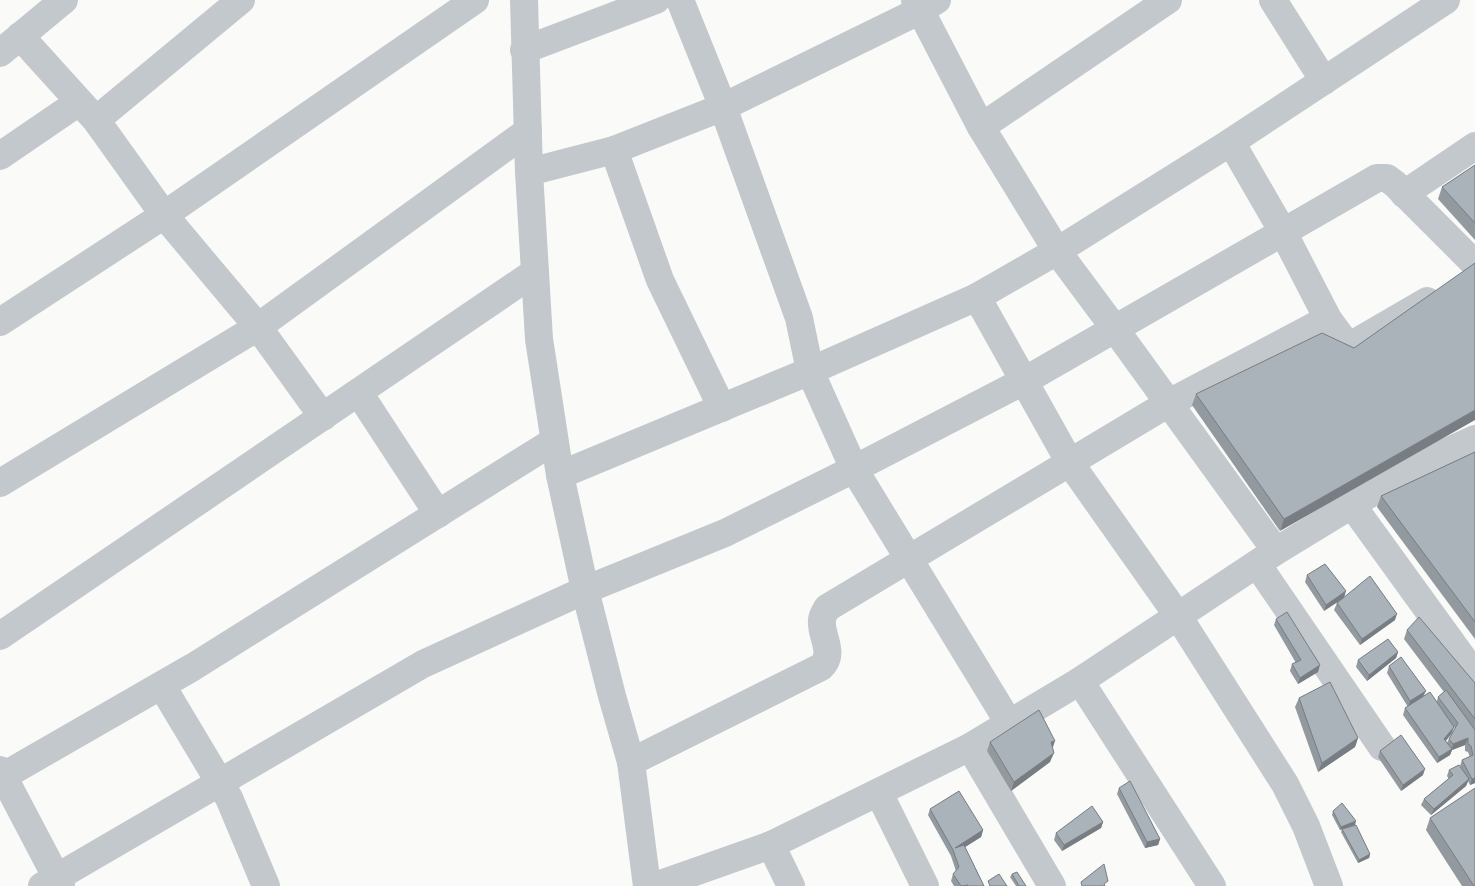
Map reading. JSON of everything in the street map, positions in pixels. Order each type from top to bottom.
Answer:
[{"type":"street","points":[[64,0],[10,45],[88,111],[164,215],[258,327],[323,417]]},
{"type":"street","points":[[0,156],[88,111],[241,0]]},
{"type":"street","points":[[0,322],[164,215],[474,0]]},
{"type":"street","points":[[524,0],[529,172],[538,339],[560,474],[584,590],[631,762],[647,886]]},
{"type":"street","points":[[524,50],[656,0]]},
{"type":"street","points":[[981,127],[1168,0]]},
{"type":"street","points":[[1273,0],[1324,81]]},
{"type":"street","points":[[560,474],[810,371],[976,297],[1057,251],[1231,142],[1446,0]]},
{"type":"street","points":[[684,2],[799,318],[810,371],[854,469],[1009,723]]},
{"type":"street","points":[[529,172],[614,150],[723,107],[924,3],[981,127],[1057,251],[1169,403],[1382,747]]},
{"type":"street","points":[[0,483],[258,327],[528,131]]},
{"type":"street","points":[[554,441],[162,686],[1,775],[53,883],[423,664],[584,590],[725,533],[854,469],[1024,381],[1283,232],[1378,178],[1387,178],[1404,194],[1465,276],[1353,344],[1348,344],[1328,319],[1283,232],[1231,142]]},
{"type":"street","points":[[1404,194],[1475,146]]},
{"type":"street","points":[[614,150],[660,280],[722,408]]},
{"type":"street","points":[[0,636],[535,272]]},
{"type":"street","points":[[976,297],[1070,463],[1178,616],[1285,784],[1306,826],[1329,886]]},
{"type":"street","points":[[631,762],[821,667],[826,662],[828,652],[822,627],[822,618],[826,608],[1169,403],[1328,319]]},
{"type":"street","points":[[359,393],[438,514]]},
{"type":"street","points":[[655,886],[771,845],[970,747],[1080,681],[1266,557],[1414,467],[1475,439]]},
{"type":"street","points":[[1352,505],[1475,675]]},
{"type":"street","points":[[1080,681],[1212,886]]},
{"type":"street","points":[[162,686],[230,798],[266,886]]},
{"type":"street","points":[[970,747],[1052,886]]},
{"type":"street","points":[[879,793],[925,886]]},
{"type":"street","points":[[771,845],[791,886]]},
{"type":"building","points":[[1475,165],[1475,223],[1442,187]]},
{"type":"building","points":[[1475,263],[1475,410],[1284,519],[1196,394],[1322,333],[1354,348]]},
{"type":"building","points":[[1475,452],[1475,622],[1381,496]]},
{"type":"building","points":[[1325,564],[1346,591],[1326,605],[1307,575]]},
{"type":"building","points":[[1370,576],[1397,614],[1362,639],[1337,603]]},
{"type":"building","points":[[1287,612],[1320,665],[1300,678],[1292,664],[1301,660],[1276,619]]},
{"type":"building","points":[[1419,617],[1475,683],[1475,719],[1407,630]]},
{"type":"building","points":[[1388,639],[1398,652],[1369,675],[1358,660]]},
{"type":"building","points":[[1401,657],[1426,691],[1410,701],[1389,666]]},
{"type":"building","points":[[1330,682],[1358,738],[1322,763],[1299,698]]},
{"type":"building","points":[[1446,690],[1475,730],[1475,778],[1472,779],[1462,760],[1473,755],[1471,746],[1468,744],[1468,738],[1453,744],[1449,739],[1458,723],[1438,697]]},
{"type":"building","points":[[1430,692],[1454,727],[1444,739],[1452,749],[1439,757],[1405,708]]},
{"type":"building","points":[[1039,710],[1055,741],[1051,742],[1054,753],[1014,782],[990,742]]},
{"type":"building","points":[[1401,735],[1425,769],[1403,785],[1380,751]]},
{"type":"building","points":[[1459,765],[1469,779],[1434,809],[1424,799],[1453,775],[1449,770]]},
{"type":"building","points":[[1130,781],[1160,839],[1147,842],[1119,788]]},
{"type":"building","points":[[1475,788],[1475,886],[1474,886],[1430,818]]},
{"type":"building","points":[[959,791],[983,830],[955,848],[964,845],[984,886],[961,886],[953,874],[959,867],[953,850],[930,809]]},
{"type":"building","points":[[1342,803],[1356,821],[1341,827],[1333,811]]},
{"type":"building","points":[[1092,806],[1103,822],[1064,845],[1056,833]]},
{"type":"building","points":[[1356,825],[1370,854],[1359,860],[1342,829]]},
{"type":"building","points":[[1104,864],[1108,881],[1104,884],[1105,886],[1082,886],[1081,882]]},
{"type":"building","points":[[1017,872],[1026,886],[1019,886],[1012,874]]},
{"type":"building","points":[[999,874],[1007,886],[990,886],[988,881]]}]
